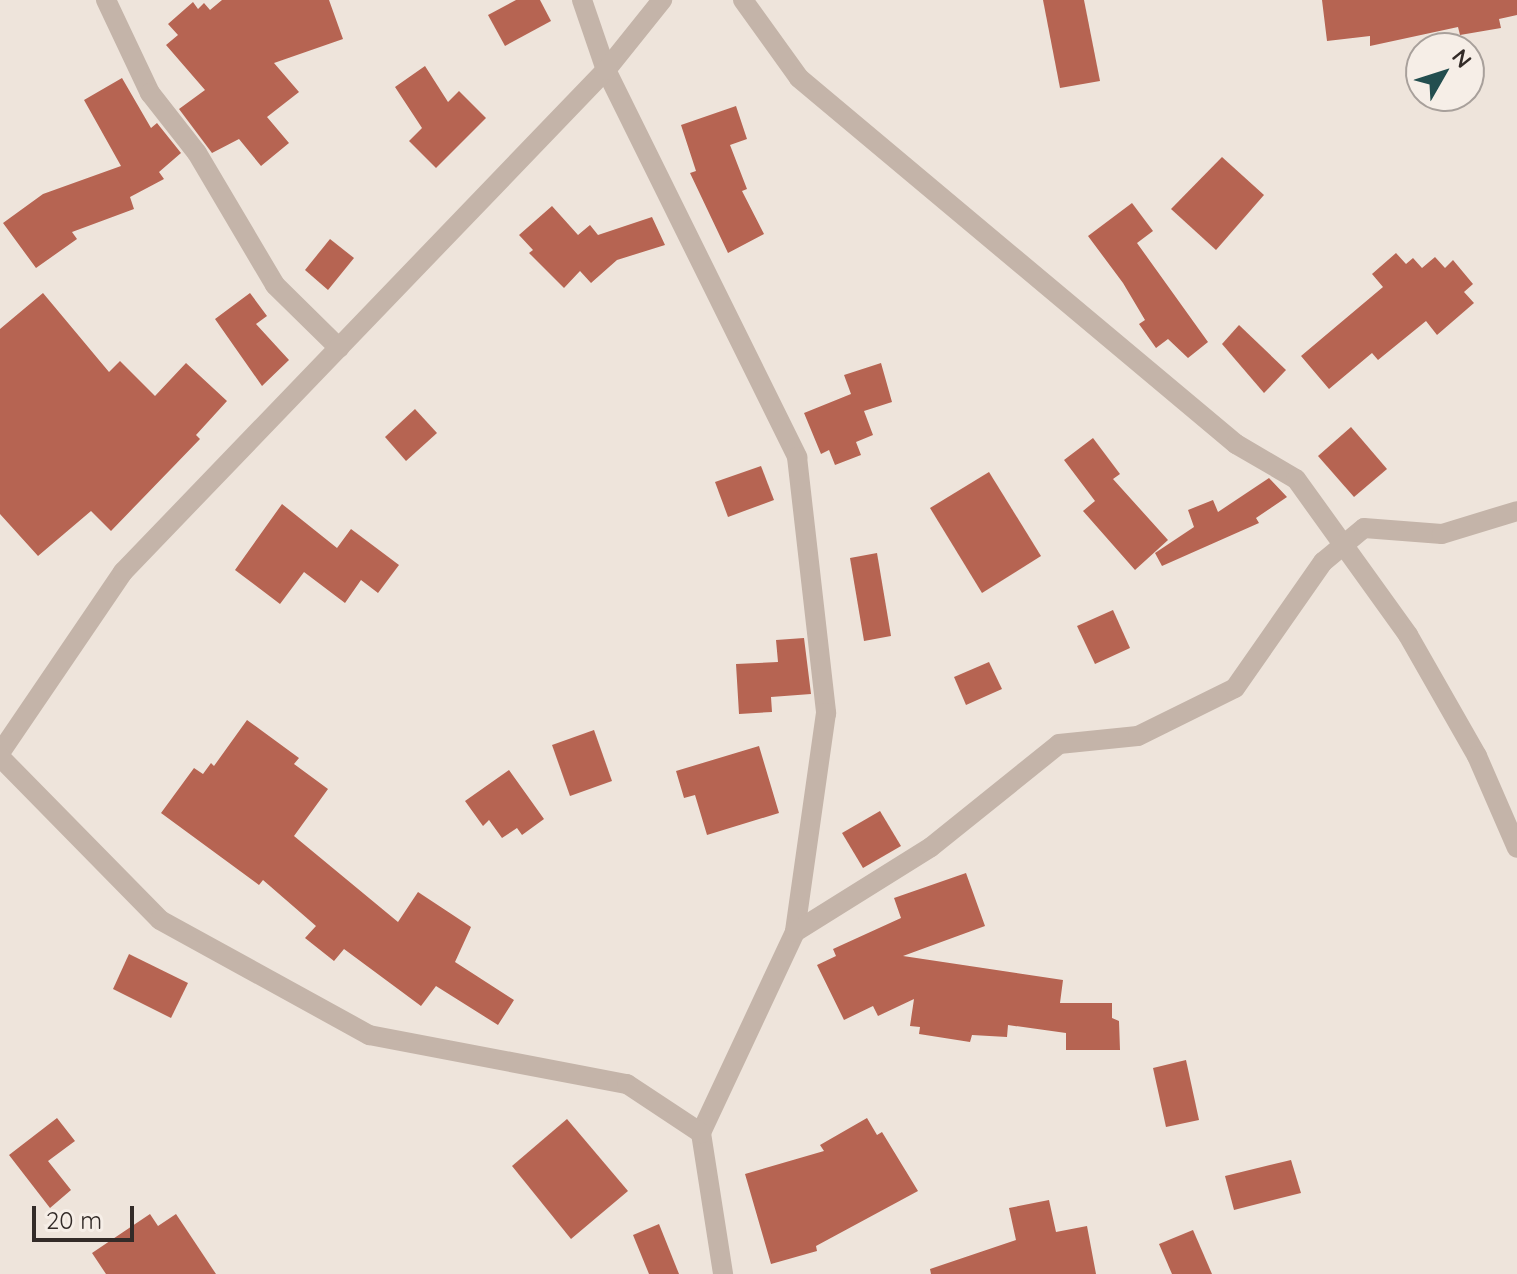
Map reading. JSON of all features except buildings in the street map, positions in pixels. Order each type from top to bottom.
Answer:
[{"type":"street","points":[[106,0],[150,93],[197,153],[275,285],[339,348]]},
{"type":"street","points":[[582,0],[606,70],[797,457],[826,713],[795,932],[701,1133],[723,1274]]},
{"type":"street","points":[[662,0],[606,70],[123,572],[0,755],[160,920],[369,1035],[627,1084],[701,1133]]},
{"type":"street","points":[[743,0],[799,78],[1236,444],[1296,479],[1345,543],[1408,635],[1477,756],[1517,848]]},
{"type":"street","points":[[795,932],[931,847],[1059,744],[1138,736],[1235,688],[1323,562],[1364,528],[1442,534],[1517,511]]}]
